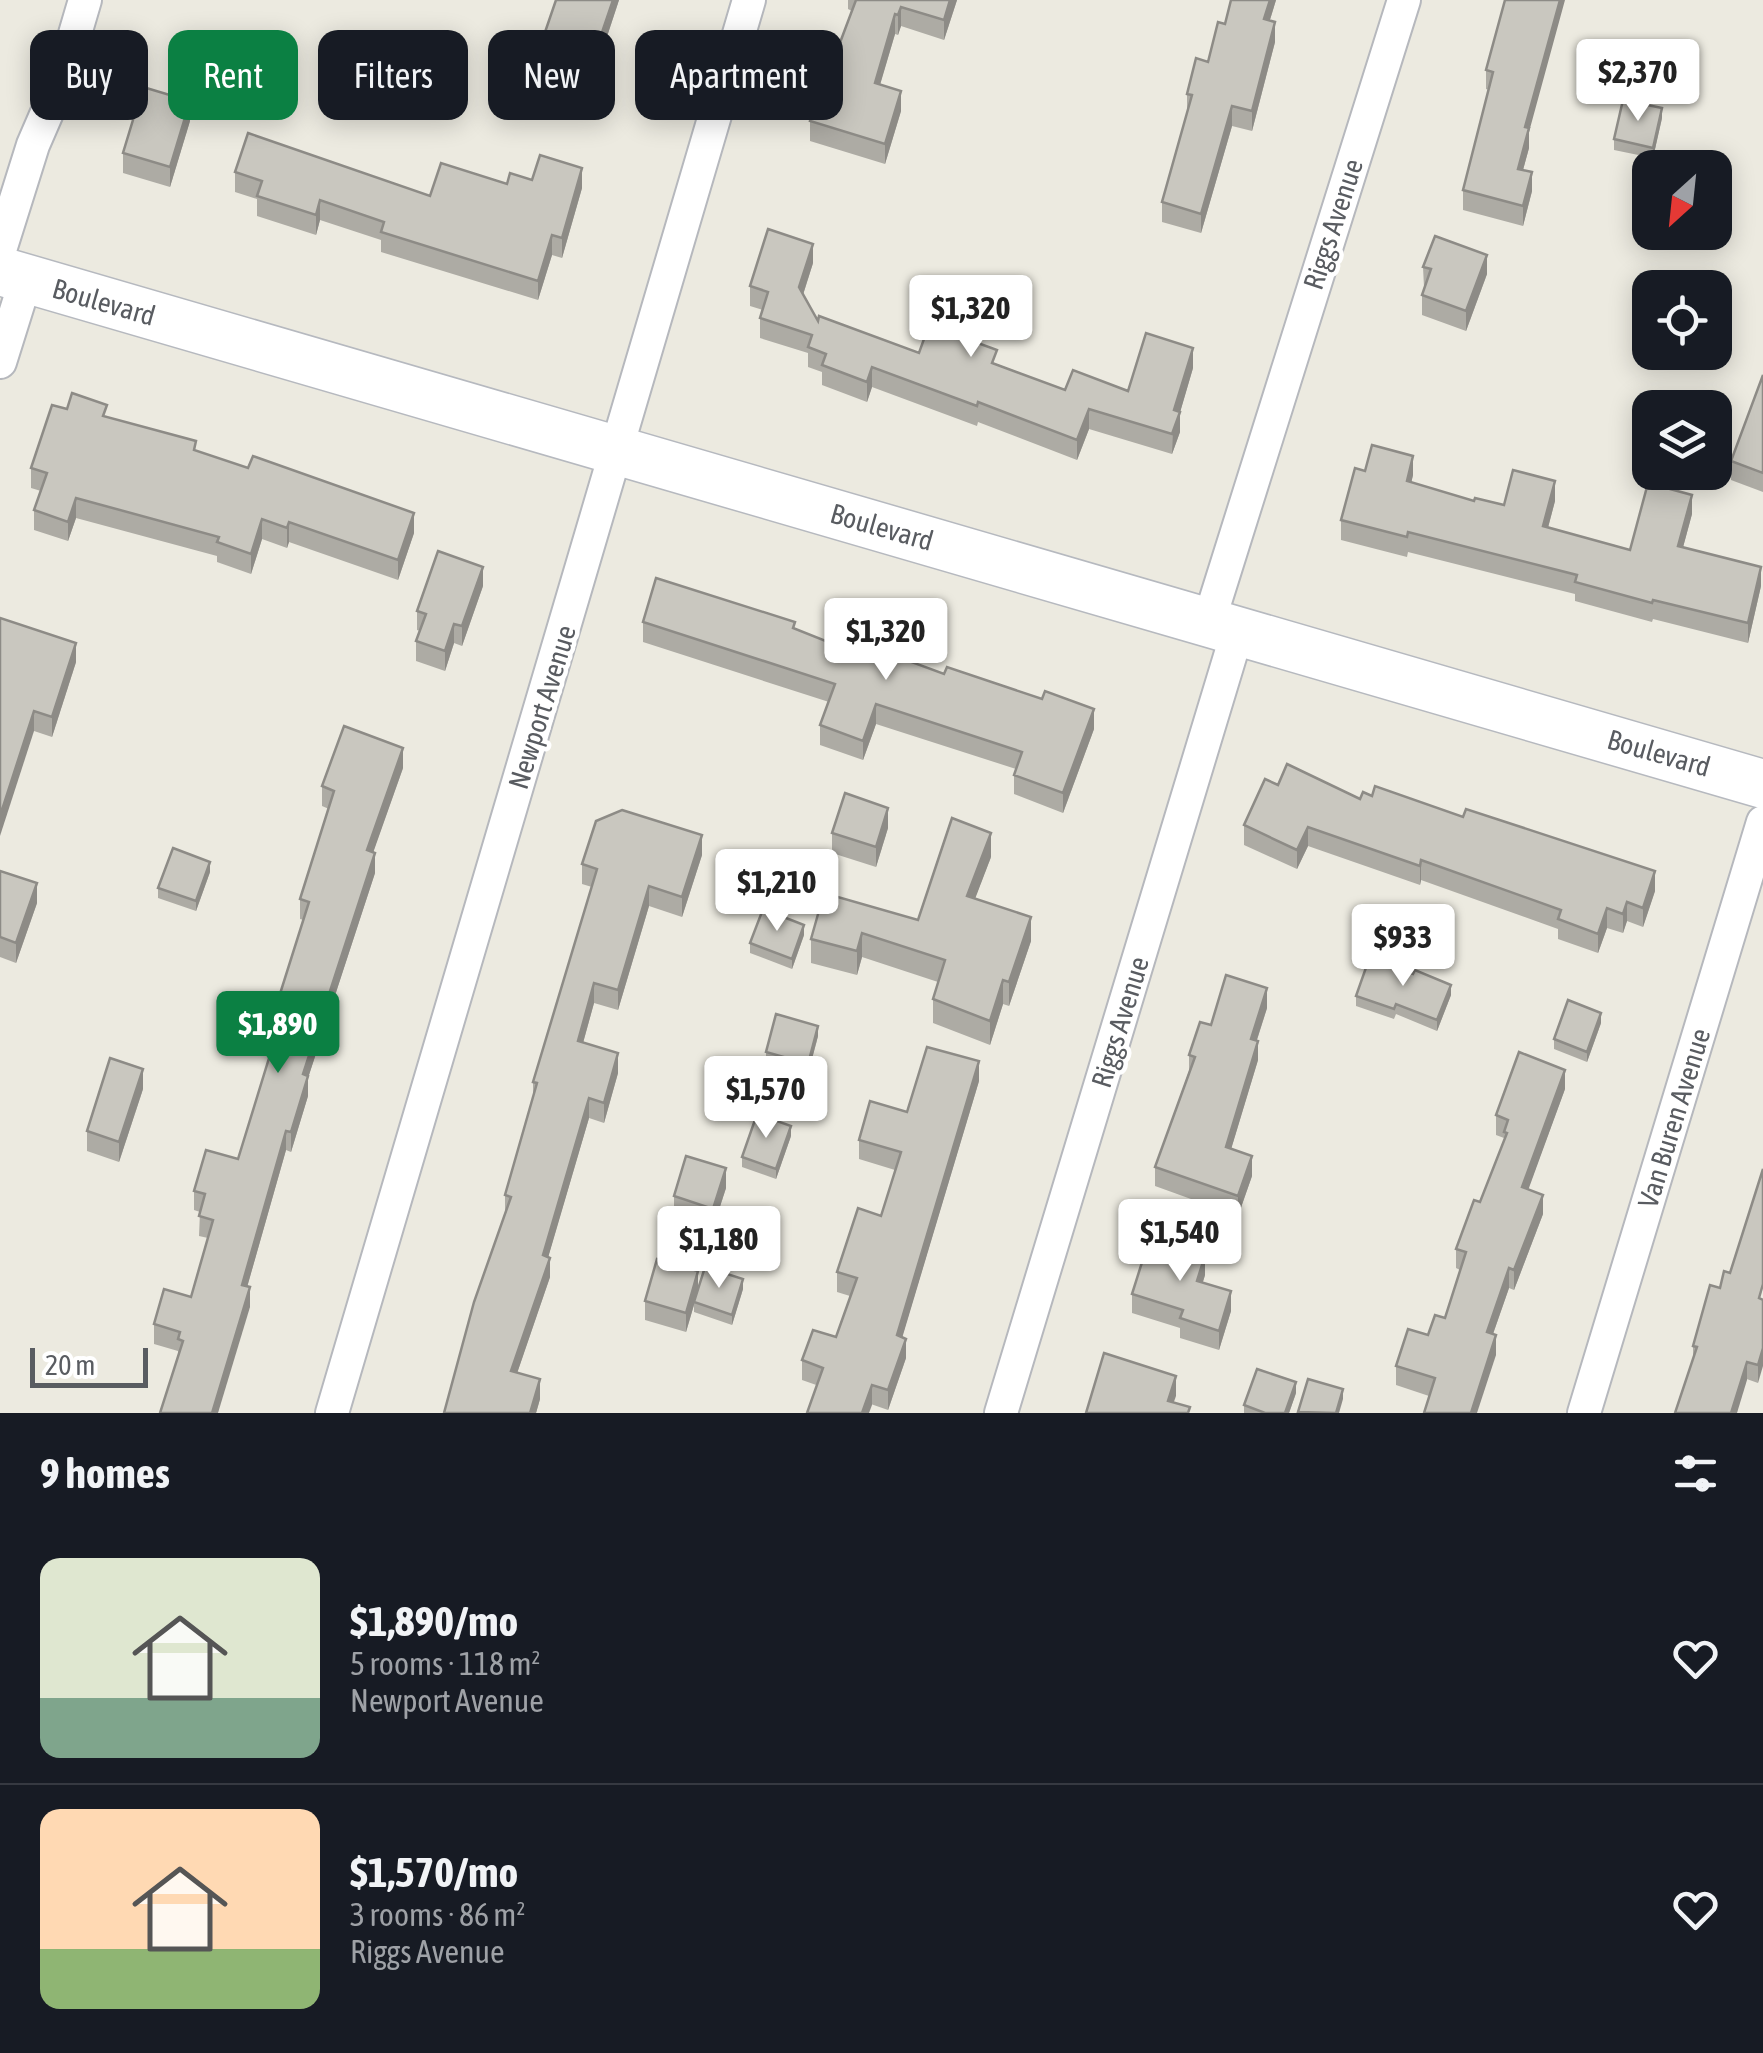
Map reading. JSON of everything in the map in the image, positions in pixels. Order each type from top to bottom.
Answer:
[{"type":"main road","name":"Boulevard","points":[[8,267],[618,450],[1763,784]]},
{"type":"street","points":[[0,362],[8,267],[33,145],[62,78],[86,0]]},
{"type":"street","name":"Newport Avenue","points":[[332,1413],[749,0]]},
{"type":"street","name":"Riggs Avenue","points":[[1000,1413],[1404,0]]},
{"type":"street","name":"Van Buren Avenue","points":[[1584,1413],[1763,822]]},
{"type":"building","points":[[556,0],[613,0],[603,30],[546,30]]},
{"type":"building","points":[[856,0],[950,0],[944,20],[901,7],[895,14],[875,83],[901,91],[885,144],[810,121],[843,120],[843,35]]},
{"type":"building","points":[[1231,0],[1270,0],[1264,19],[1275,22],[1252,111],[1232,106],[1201,214],[1162,202],[1192,95],[1187,94],[1196,58],[1208,62],[1218,22],[1225,24]]},
{"type":"building","points":[[1505,0],[1560,0],[1525,127],[1529,128],[1518,169],[1532,172],[1523,206],[1463,190],[1493,72],[1486,70]]},
{"type":"building","points":[[148,88],[168,94],[168,120],[184,120],[170,167],[123,153],[133,120],[148,120]]},
{"type":"building","points":[[1623,100],[1662,108],[1653,148],[1614,139]]},
{"type":"building","points":[[248,133],[430,196],[441,163],[507,184],[510,173],[532,180],[540,155],[582,168],[562,238],[552,235],[538,281],[381,232],[384,222],[320,200],[316,215],[257,196],[262,181],[235,172]]},
{"type":"building","points":[[768,229],[813,244],[799,287],[818,321],[819,316],[919,353],[929,325],[997,350],[992,363],[1065,390],[1073,370],[1128,391],[1146,333],[1193,348],[1174,410],[1180,412],[1172,434],[1089,409],[1077,440],[872,367],[867,382],[822,365],[826,354],[808,347],[812,335],[760,318],[768,292],[750,286]]},
{"type":"building","points":[[1435,236],[1487,255],[1466,311],[1422,295],[1431,269],[1423,267]]},
{"type":"building","points":[[1763,375],[1763,473],[1732,458]]},
{"type":"building","points":[[72,393],[107,405],[103,416],[196,441],[194,450],[248,468],[253,456],[414,513],[398,560],[289,522],[287,528],[262,519],[251,554],[217,542],[219,537],[76,498],[68,522],[34,510],[47,473],[31,468],[52,405],[67,409]]},
{"type":"building","points":[[1372,445],[1413,456],[1407,481],[1474,501],[1475,498],[1504,505],[1513,470],[1555,481],[1543,526],[1630,550],[1646,490],[1692,495],[1678,546],[1761,567],[1748,623],[1653,600],[1652,603],[1575,582],[1577,575],[1408,532],[1407,537],[1341,520],[1355,468],[1365,471]]},
{"type":"building","points":[[438,551],[483,567],[462,626],[454,624],[445,651],[416,641],[426,614],[417,611]]},
{"type":"building","points":[[656,578],[795,622],[793,628],[848,650],[852,640],[944,674],[947,667],[1042,699],[1045,691],[1094,709],[1063,793],[1014,775],[1022,752],[876,704],[863,741],[820,725],[835,684],[643,622]]},
{"type":"building","points":[[0,618],[76,643],[52,717],[34,711],[0,816]]},
{"type":"building","points":[[344,726],[403,748],[367,850],[375,853],[303,1074],[308,1076],[291,1132],[286,1131],[242,1285],[250,1287],[212,1413],[160,1413],[183,1341],[178,1339],[180,1332],[154,1324],[164,1289],[191,1297],[213,1220],[199,1216],[205,1194],[194,1191],[206,1150],[238,1159],[281,1019],[273,1016],[309,902],[300,899],[334,791],[322,786]]},
{"type":"building","points":[[1287,764],[1360,799],[1363,792],[1372,796],[1375,786],[1463,817],[1466,809],[1655,871],[1643,908],[1627,902],[1623,914],[1607,908],[1598,934],[1558,919],[1561,910],[1421,860],[1420,866],[1308,827],[1297,850],[1244,825],[1265,779],[1278,785]]},
{"type":"building","points":[[845,793],[888,808],[876,847],[832,833]]},
{"type":"building","points":[[622,810],[702,835],[682,897],[649,886],[618,990],[594,983],[578,1041],[618,1053],[604,1103],[589,1098],[543,1255],[550,1258],[511,1371],[540,1379],[530,1413],[444,1413],[474,1302],[511,1197],[505,1195],[537,1083],[533,1082],[597,869],[582,864],[596,821]]},
{"type":"building","points":[[952,818],[991,833],[967,896],[1031,917],[1009,982],[1003,980],[990,1021],[933,999],[945,960],[862,933],[857,951],[811,939],[824,893],[918,920]]},
{"type":"building","points":[[173,848],[210,862],[196,901],[158,888]]},
{"type":"building","points":[[0,871],[37,883],[16,943],[0,937]]},
{"type":"building","points":[[763,909],[804,925],[792,959],[750,943]]},
{"type":"building","points":[[1369,959],[1413,974],[1415,970],[1451,985],[1437,1020],[1396,1004],[1394,1009],[1356,996]]},
{"type":"building","points":[[1226,975],[1267,988],[1251,1039],[1258,1041],[1226,1147],[1252,1156],[1238,1196],[1155,1167],[1195,1057],[1189,1055],[1200,1022],[1211,1025]]},
{"type":"building","points":[[1568,1000],[1601,1013],[1587,1052],[1554,1039]]},
{"type":"building","points":[[776,1014],[818,1026],[808,1064],[766,1052]]},
{"type":"building","points":[[927,1047],[979,1061],[897,1335],[906,1339],[888,1390],[872,1385],[862,1413],[807,1413],[823,1368],[802,1360],[813,1330],[836,1337],[857,1278],[837,1272],[858,1208],[881,1216],[901,1152],[859,1140],[870,1101],[907,1112]]},
{"type":"building","points":[[1519,1052],[1565,1070],[1522,1187],[1543,1195],[1514,1270],[1509,1268],[1487,1332],[1496,1335],[1471,1413],[1424,1413],[1435,1378],[1396,1366],[1408,1329],[1428,1335],[1435,1315],[1445,1318],[1466,1252],[1456,1249],[1474,1200],[1480,1202],[1507,1133],[1504,1132],[1508,1120],[1496,1115]]},
{"type":"building","points":[[110,1058],[143,1069],[119,1142],[87,1131]]},
{"type":"building","points":[[757,1114],[791,1126],[776,1169],[742,1157]]},
{"type":"building","points":[[686,1156],[726,1168],[713,1209],[674,1196]]},
{"type":"building","points":[[1763,1169],[1763,1284],[1759,1298],[1763,1300],[1763,1348],[1758,1365],[1747,1362],[1731,1413],[1675,1413],[1697,1347],[1693,1346],[1710,1285],[1720,1288],[1724,1271],[1730,1273]]},
{"type":"building","points":[[1150,1237],[1205,1255],[1197,1281],[1231,1291],[1219,1331],[1180,1318],[1183,1310],[1132,1294]]},
{"type":"building","points":[[657,1259],[698,1271],[686,1313],[645,1301]]},
{"type":"building","points":[[705,1267],[743,1279],[732,1315],[694,1302]]},
{"type":"building","points":[[1104,1353],[1176,1376],[1168,1401],[1190,1407],[1188,1413],[1086,1413]]},
{"type":"building","points":[[1257,1369],[1296,1382],[1285,1413],[1265,1413],[1244,1405]]},
{"type":"building","points":[[1308,1379],[1343,1389],[1336,1413],[1298,1412]]}]
